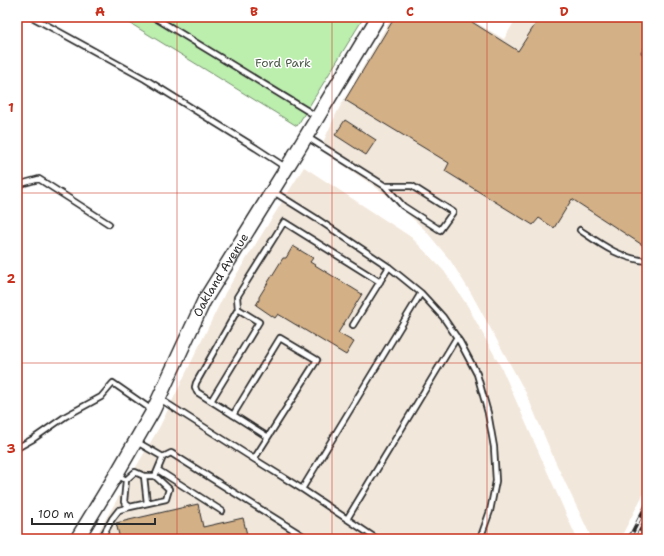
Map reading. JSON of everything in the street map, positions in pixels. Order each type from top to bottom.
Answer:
[{"type":"street","name":"Oakland Avenue","points":[[77,539],[121,478],[135,441],[160,399],[204,301],[287,168],[378,17]]},
{"type":"lane","points":[[32,17],[145,79],[287,168]]},
{"type":"lane","points":[[154,17],[317,117]]},
{"type":"lane","points":[[306,136],[385,186],[403,206],[440,230],[453,212],[412,186],[385,186]]},
{"type":"lane","points":[[17,185],[39,179],[109,224]]},
{"type":"lane","points":[[272,191],[389,267],[420,293],[443,317],[457,336],[476,374],[488,413],[494,447],[496,481],[490,511],[480,539]]},
{"type":"lane","points":[[268,437],[197,392],[195,387],[238,309],[237,297],[284,222],[380,282]]},
{"type":"lane","points":[[580,230],[605,247],[620,254],[636,260],[647,261]]},
{"type":"lane","points":[[353,325],[389,267]]},
{"type":"lane","points":[[302,489],[420,293]]},
{"type":"lane","points":[[211,401],[259,322],[238,309]]},
{"type":"lane","points":[[347,519],[457,336]]},
{"type":"lane","points":[[234,415],[280,338],[317,360],[254,459]]},
{"type":"lane","points":[[17,448],[33,439],[66,416],[101,397],[113,383],[153,411]]},
{"type":"lane","points":[[160,399],[302,489],[377,539]]},
{"type":"lane","points":[[135,441],[164,457]]},
{"type":"lane","points":[[155,476],[164,457],[171,453],[308,539]]},
{"type":"lane","points":[[158,470],[222,511]]},
{"type":"lane","points":[[100,539],[119,510],[166,498],[169,489],[155,476],[144,476],[135,472],[121,478],[124,502],[130,507]]},
{"type":"lane","points":[[144,476],[147,503]]},
{"type":"shaded area","points":[[392,17],[466,17],[504,39],[517,17],[647,17],[647,487],[620,539],[592,539],[555,461],[526,393],[471,293],[450,260],[425,230],[387,195],[320,149],[337,112]]},
{"type":"shaded area","points":[[304,167],[411,237],[444,271],[467,305],[502,369],[577,539],[94,539],[160,426],[225,293]]},
{"type":"green space","name":"Ford Park","points":[[120,17],[364,17],[297,126]]},
{"type":"building","points":[[395,17],[464,17],[518,51],[540,17],[647,17],[647,42],[641,53],[647,57],[647,248],[572,199],[554,228],[539,218],[533,225],[445,171],[449,163],[345,100]]},
{"type":"building","points":[[345,120],[376,140],[366,155],[335,135]]},
{"type":"building","points":[[293,246],[313,258],[310,262],[362,294],[338,333],[354,342],[346,355],[278,314],[275,318],[256,305],[259,297],[283,258],[286,258]]},
{"type":"building","points":[[198,504],[203,527],[243,518],[248,539],[120,539],[116,523]]},
{"type":"railway","points":[[629,539],[647,504]]},
{"type":"railway","points":[[636,539],[647,518]]}]
